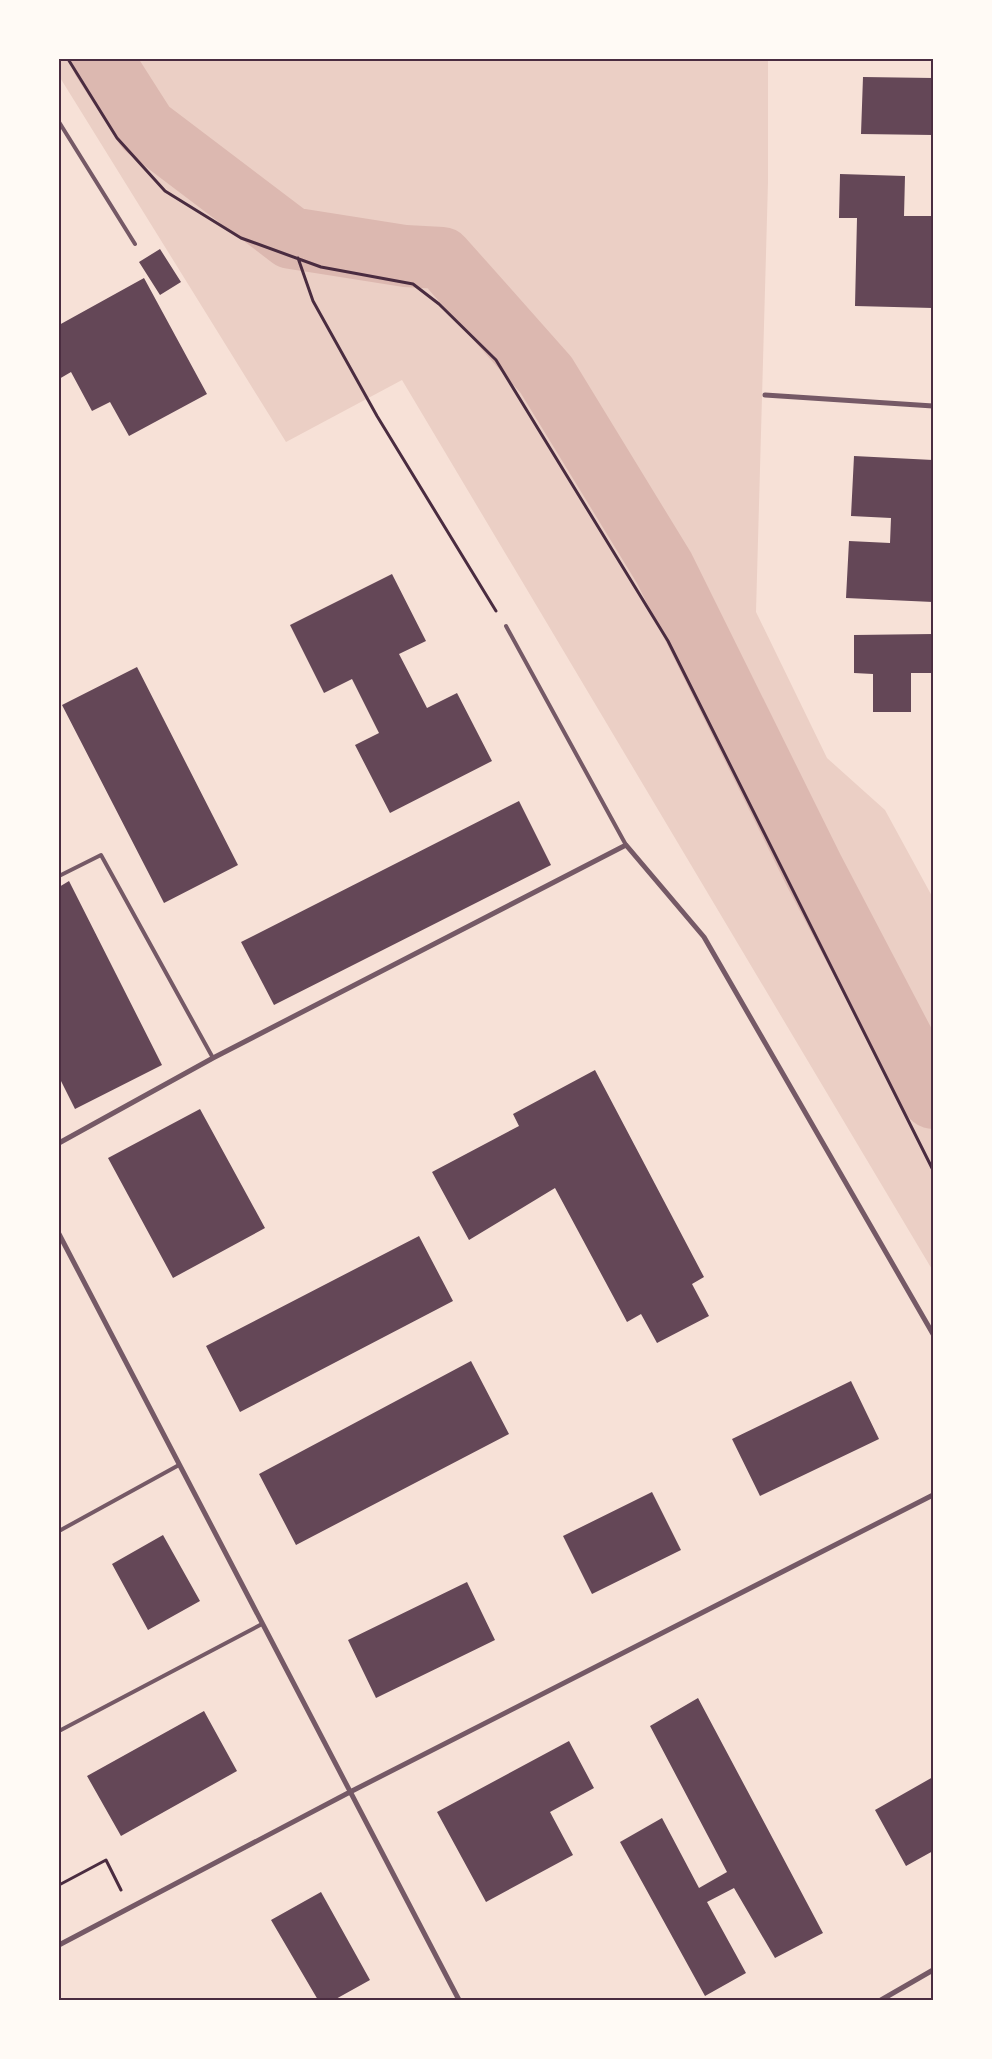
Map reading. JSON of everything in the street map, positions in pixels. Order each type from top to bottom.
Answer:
[{"type":"street","points":[[765,395],[933,406]]},
{"type":"street","points":[[59,1143],[213,1058],[626,846],[704,937],[933,1334]]},
{"type":"street","points":[[59,1234],[459,2000]]},
{"type":"street","points":[[59,1945],[350,1792],[933,1495]]},
{"type":"street","points":[[881,2000],[933,1970]]},
{"type":"lane","points":[[59,122],[135,244]]},
{"type":"lane","points":[[506,626],[626,846]]},
{"type":"lane","points":[[59,876],[101,855],[213,1058]]},
{"type":"lane","points":[[59,1532],[179,1464]]},
{"type":"lane","points":[[59,1731],[262,1624]]},
{"type":"path","points":[[68,59],[117,138],[165,191],[241,238],[321,267],[413,284],[439,304],[496,360],[668,641],[933,1170]]},
{"type":"path","points":[[298,258],[313,301],[377,416],[506,626]]},
{"type":"path","points":[[59,1884],[106,1860],[130,1908]]},
{"type":"shaded area","points":[[59,59],[768,59],[768,182],[756,612],[827,758],[885,810],[933,898],[933,1271],[402,380],[286,442],[59,76]]},
{"type":"building","points":[[863,77],[933,78],[933,135],[861,134]]},
{"type":"building","points":[[840,174],[905,176],[904,216],[933,216],[933,308],[855,306],[857,218],[839,218]]},
{"type":"building","points":[[160,249],[181,282],[160,295],[139,262]]},
{"type":"building","points":[[144,278],[207,394],[129,436],[110,402],[92,411],[71,372],[59,379],[59,325]]},
{"type":"building","points":[[854,456],[933,460],[933,602],[846,598],[849,541],[890,543],[891,518],[851,516]]},
{"type":"building","points":[[392,574],[426,641],[399,654],[427,708],[457,693],[492,761],[390,813],[355,745],[379,733],[352,679],[324,693],[290,625]]},
{"type":"building","points":[[933,634],[933,673],[911,673],[911,712],[873,712],[873,674],[854,673],[854,635]]},
{"type":"building","points":[[137,667],[238,865],[164,903],[62,705]]},
{"type":"building","points":[[519,801],[551,865],[274,1005],[241,942]]},
{"type":"building","points":[[69,881],[162,1065],[75,1109],[59,1077],[59,887]]},
{"type":"building","points":[[595,1070],[704,1277],[692,1284],[709,1316],[657,1343],[641,1314],[627,1322],[555,1188],[469,1240],[432,1172],[519,1126],[513,1114]]},
{"type":"building","points":[[200,1109],[265,1228],[173,1278],[108,1158]]},
{"type":"building","points":[[419,1236],[453,1301],[240,1412],[206,1346]]},
{"type":"building","points":[[471,1361],[509,1434],[296,1545],[259,1474]]},
{"type":"building","points":[[851,1381],[879,1439],[760,1496],[732,1439]]},
{"type":"building","points":[[652,1492],[681,1550],[592,1594],[563,1536]]},
{"type":"building","points":[[163,1535],[200,1601],[148,1630],[112,1564]]},
{"type":"building","points":[[467,1582],[495,1640],[376,1698],[348,1640]]},
{"type":"building","points":[[698,1698],[823,1933],[775,1958],[734,1888],[707,1902],[746,1973],[705,1996],[620,1842],[662,1818],[699,1888],[727,1872],[650,1726]]},
{"type":"building","points":[[204,1711],[237,1771],[121,1836],[87,1776]]},
{"type":"building","points":[[569,1741],[594,1788],[550,1812],[573,1855],[486,1902],[437,1812]]},
{"type":"building","points":[[933,1777],[933,1851],[906,1866],[875,1810]]},
{"type":"building","points":[[321,1892],[370,1980],[334,2000],[318,2000],[271,1920]]},
{"type":"waterway","points":[[102,59],[146,128],[291,238],[405,256],[442,258],[546,375],[664,568],[814,871],[933,1098]]}]
